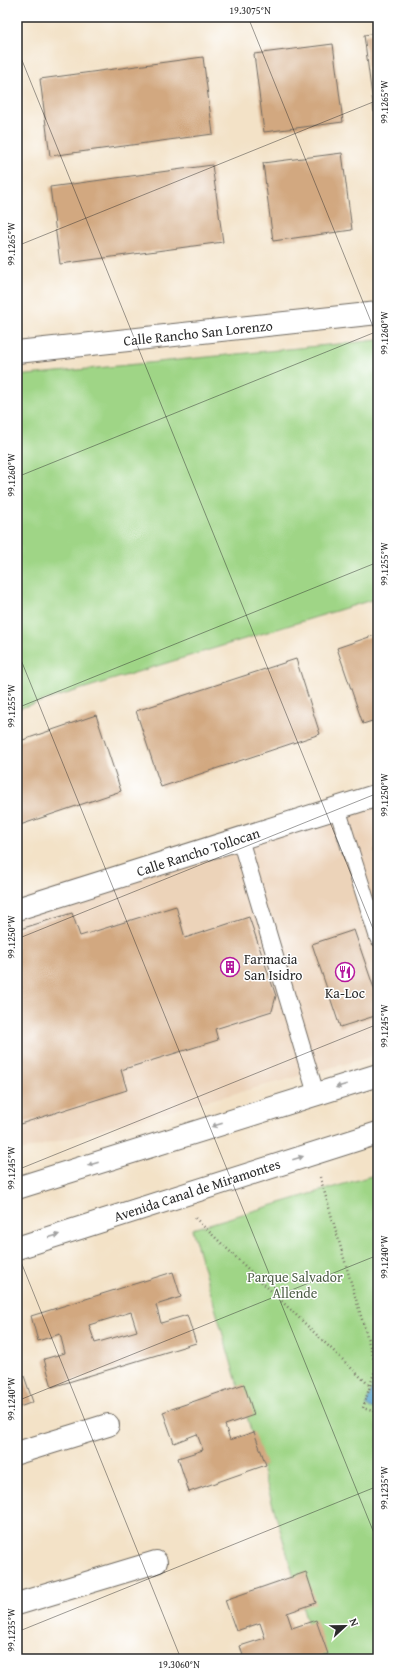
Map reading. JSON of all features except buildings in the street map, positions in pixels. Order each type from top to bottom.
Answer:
[{"type":"street","name":"Calle Rancho San Lorenzo","points":[[17,352],[378,313]]},
{"type":"street","name":"Calle Rancho Tollocan","points":[[17,909],[378,795]]},
{"type":"street","points":[[17,1188],[378,1075]]},
{"type":"street","name":"Avenida Canal de Miramontes","points":[[17,1248],[378,1133]]},
{"type":"street","points":[[17,1453],[108,1425]]},
{"type":"street","points":[[17,1604],[156,1562]]},
{"type":"lane","points":[[337,808],[378,938]]},
{"type":"lane","points":[[240,839],[316,1094]]},
{"type":"path","points":[[313,1153],[377,1367],[363,1408],[378,1413]]},
{"type":"path","points":[[175,1198],[370,1386]]},
{"type":"shaded area","points":[[378,795],[378,1055],[17,1152],[17,900]]},
{"type":"green space","points":[[378,340],[378,598],[17,709],[17,376]]},
{"type":"green space","name":"Parque Salvador Allende","points":[[378,1174],[378,1659],[318,1659],[192,1229]]},
{"type":"water","points":[[378,1370],[378,1410],[366,1406]]},
{"type":"place","name":"Farmacia San Isidro","points":[[230,967]]},
{"type":"place","name":"Ka-Loc","points":[[345,972]]}]
